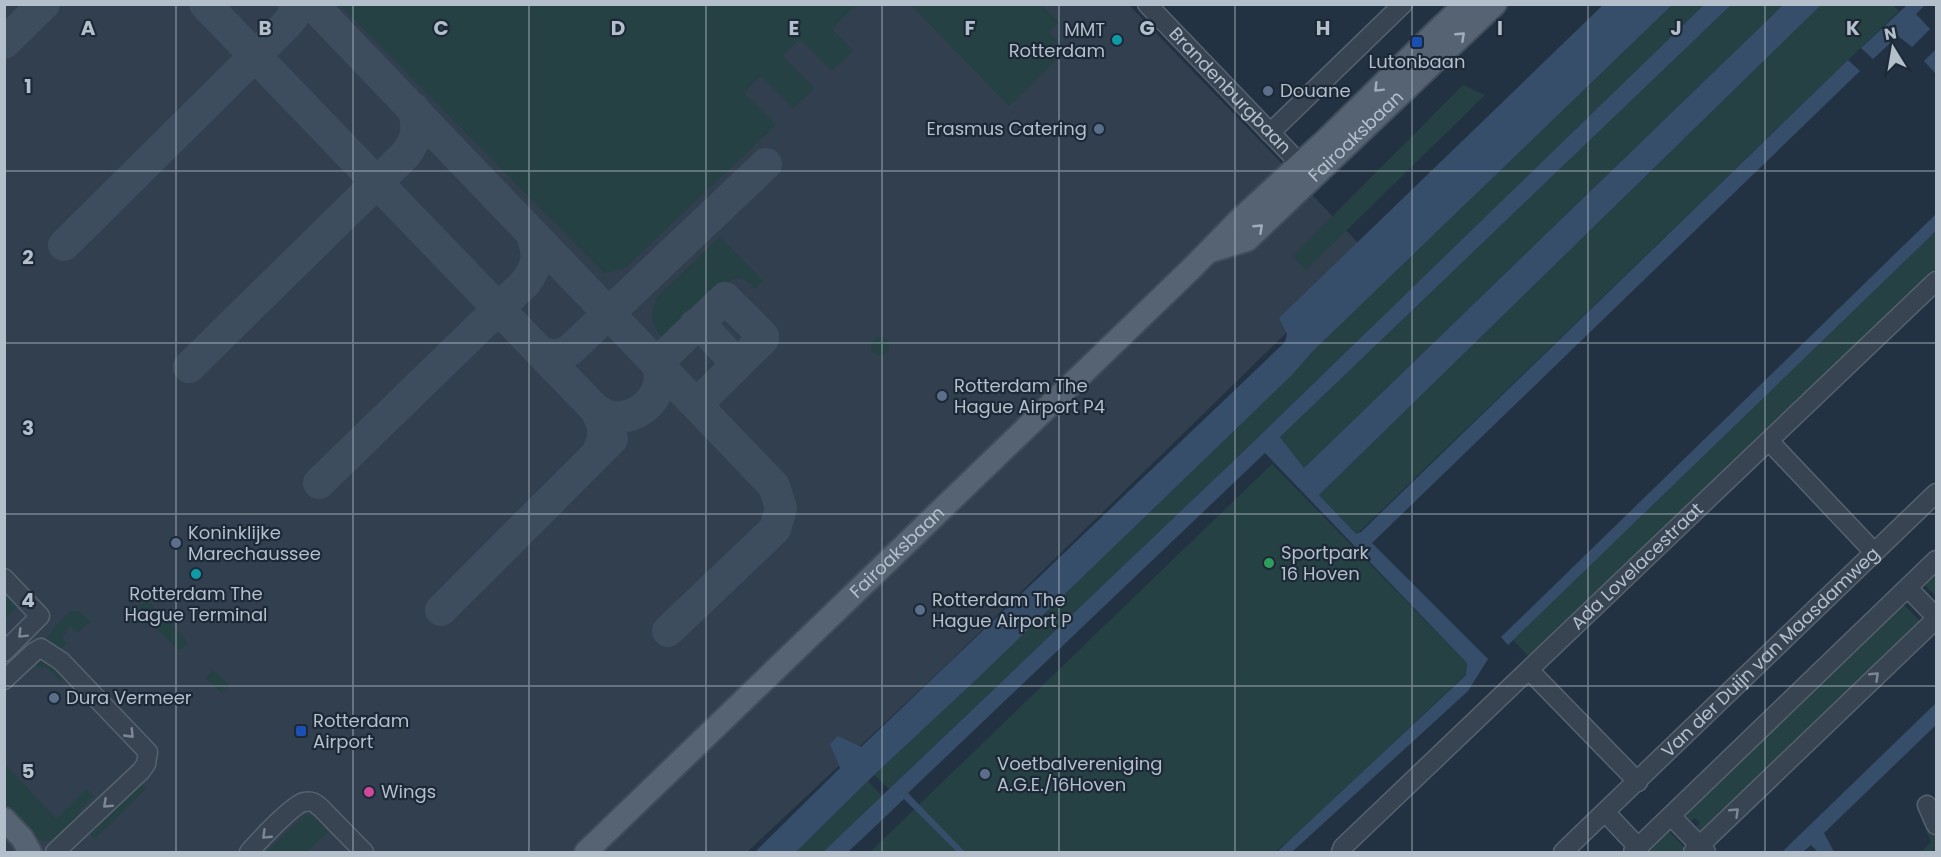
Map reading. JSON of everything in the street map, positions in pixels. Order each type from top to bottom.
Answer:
[{"type":"main road","name":"Fairoaksbaan","points":[[586,852],[1207,252],[1306,171],[1327,139],[1441,27],[1479,7]]},
{"type":"main road","points":[[4,819],[22,838],[30,852]]},
{"type":"main road","points":[[4,835],[15,846],[30,852]]},
{"type":"street","name":"Brandenburgbaan","points":[[1147,4],[1306,171]]},
{"type":"street","points":[[1270,133],[1403,4]]},
{"type":"street","name":"Ada Lovelacestraat","points":[[1341,852],[1343,847],[1936,281]]},
{"type":"street","points":[[1768,441],[1874,552]]},
{"type":"street","name":"Van der Duijn van Maasdamweg","points":[[1563,852],[1936,493]]},
{"type":"street","points":[[1605,812],[1636,850],[1936,560]]},
{"type":"street","points":[[4,578],[40,616],[4,652]]},
{"type":"street","points":[[1671,816],[1700,850],[1936,618],[1908,588]]},
{"type":"street","points":[[5,679],[41,648],[61,661],[148,752],[146,764],[141,771],[55,852]]},
{"type":"street","points":[[1529,670],[1638,782]]},
{"type":"street","points":[[249,852],[298,804],[314,802],[364,852]]},
{"type":"street","points":[[1927,805],[1936,825]]},
{"type":"shaded area","points":[[1705,4],[1731,5],[1280,437],[1304,468],[1783,5],[1821,5],[1319,495],[1356,534],[1361,532],[1848,60],[1860,71],[1372,543],[1488,659],[1468,691],[1292,852],[1277,852],[1466,675],[1467,663],[1265,453],[908,793],[965,852],[957,852],[904,799],[848,852],[823,852],[1248,447]]},
{"type":"shaded area","points":[[5,5],[1129,5],[1368,253],[939,672],[747,852],[5,852]]},
{"type":"shaded area","points":[[1603,5],[1672,5],[1313,351],[1291,376],[796,852],[755,852],[840,768],[830,744],[838,736],[861,747],[1285,342],[1287,334],[1279,318]]},
{"type":"shaded area","points":[[1907,5],[1925,5],[1916,14],[1930,29],[1912,47],[1898,36],[1873,59],[1861,48]]},
{"type":"shaded area","points":[[1936,49],[1936,74],[1924,61]]},
{"type":"shaded area","points":[[1936,214],[1936,231],[1508,645],[1501,637]]},
{"type":"shaded area","points":[[1936,703],[1936,725],[1824,833],[1834,852],[1818,852],[1811,845],[1803,852],[1782,852]]},
{"type":"green space","points":[[340,5],[856,5],[832,29],[853,51],[832,71],[800,39],[782,56],[814,88],[793,108],[761,76],[744,93],[776,125],[625,268],[604,273]]},
{"type":"green space","points":[[911,5],[1046,5],[1044,7],[1059,22],[1049,32],[1066,50],[1009,106]]},
{"type":"green space","points":[[1672,5],[1705,5],[1248,447],[889,789],[874,775],[978,678],[1291,376],[1313,351]]},
{"type":"green space","points":[[1731,5],[1783,5],[1304,468],[1280,437]]},
{"type":"green space","points":[[1821,5],[1893,5],[1899,11],[1356,535],[1319,495]]},
{"type":"green space","points":[[1463,85],[1485,95],[1306,270],[1293,256]]},
{"type":"green space","points":[[1936,231],[1936,272],[1532,660],[1513,640]]},
{"type":"green space","points":[[720,237],[763,281],[755,289],[745,280],[733,279],[667,342],[654,326],[652,316],[658,296]]},
{"type":"green space","points":[[880,337],[886,340],[889,346],[886,352],[880,355],[874,352],[871,346],[874,340]]},
{"type":"green space","name":"Sportpark 16 Hoven","points":[[1272,464],[1467,663],[1466,674],[1275,852],[870,852]]},
{"type":"green space","points":[[1936,569],[1936,597],[1923,583]]},
{"type":"green space","points":[[5,594],[17,607],[5,619]]},
{"type":"green space","points":[[148,601],[186,640],[187,643],[181,649],[177,649],[139,610],[139,606]]},
{"type":"green space","points":[[1902,603],[1924,625],[1704,836],[1696,827],[1700,823],[1695,818],[1691,821],[1683,813]]},
{"type":"green space","points":[[71,611],[79,611],[90,622],[77,633],[70,626],[65,630],[67,633],[62,638],[67,643],[59,651],[49,642],[43,643],[54,628]]},
{"type":"green space","points":[[49,660],[66,677],[61,682],[48,668],[38,667],[32,661]]},
{"type":"green space","points":[[212,670],[228,684],[222,693],[206,679]]},
{"type":"green space","points":[[5,764],[56,819],[87,789],[94,796],[81,809],[69,830],[54,841],[40,840],[34,837],[5,805]]},
{"type":"green space","points":[[138,781],[146,789],[94,839],[89,832]]},
{"type":"green space","points":[[868,781],[882,796],[823,852],[796,852]]},
{"type":"green space","points":[[305,815],[312,815],[328,832],[306,852],[266,852]]},
{"type":"green space","points":[[1924,817],[1936,836],[1936,849],[1932,852],[1921,852],[1931,842],[1921,819]]},
{"type":"green space","points":[[1667,829],[1688,851],[1643,852]]},
{"type":"taxiway","points":[[4,43],[44,4]]},
{"type":"taxiway","points":[[205,4],[596,410],[603,432],[597,454]]},
{"type":"taxiway","points":[[64,245],[285,26],[294,15],[295,4]]},
{"type":"taxiway","points":[[312,4],[774,486],[781,508],[775,529],[668,631]]},
{"type":"taxiway","points":[[189,367],[406,154],[416,133],[414,109]]},
{"type":"taxiway","points":[[542,353],[556,355],[570,350],[766,164]]},
{"type":"taxiway","points":[[319,483],[525,283],[536,264],[535,245],[530,231]]},
{"type":"taxiway","points":[[596,410],[610,416],[622,417],[636,413],[648,404],[659,384],[659,361],[725,298],[763,336],[763,339],[701,400],[699,407]]},
{"type":"taxiway","points":[[695,325],[701,325],[737,364]]},
{"type":"taxiway","points":[[441,610],[612,439]]},
{"type":"place","name":"MMT Rotterdam","points":[[1117,40]]},
{"type":"place","name":"Lutonbaan","points":[[1417,42]]},
{"type":"place","name":"Douane","points":[[1268,91]]},
{"type":"place","name":"Erasmus Catering","points":[[1099,129]]},
{"type":"place","name":"Rotterdam The Hague Airport P4","points":[[942,396]]},
{"type":"place","name":"Koninklijke Marechaussee","points":[[176,543]]},
{"type":"place","name":"Sportpark 16 Hoven","points":[[1269,563]]},
{"type":"place","name":"Rotterdam The Hague Terminal","points":[[196,574]]},
{"type":"place","name":"Rotterdam The Hague Airport P","points":[[920,610]]},
{"type":"place","name":"Dura Vermeer","points":[[54,698]]},
{"type":"place","name":"Rotterdam Airport","points":[[301,731]]},
{"type":"place","name":"Voetbalvereniging A.G.E./16Hoven","points":[[985,774]]},
{"type":"place","name":"Wings","points":[[369,792]]}]
